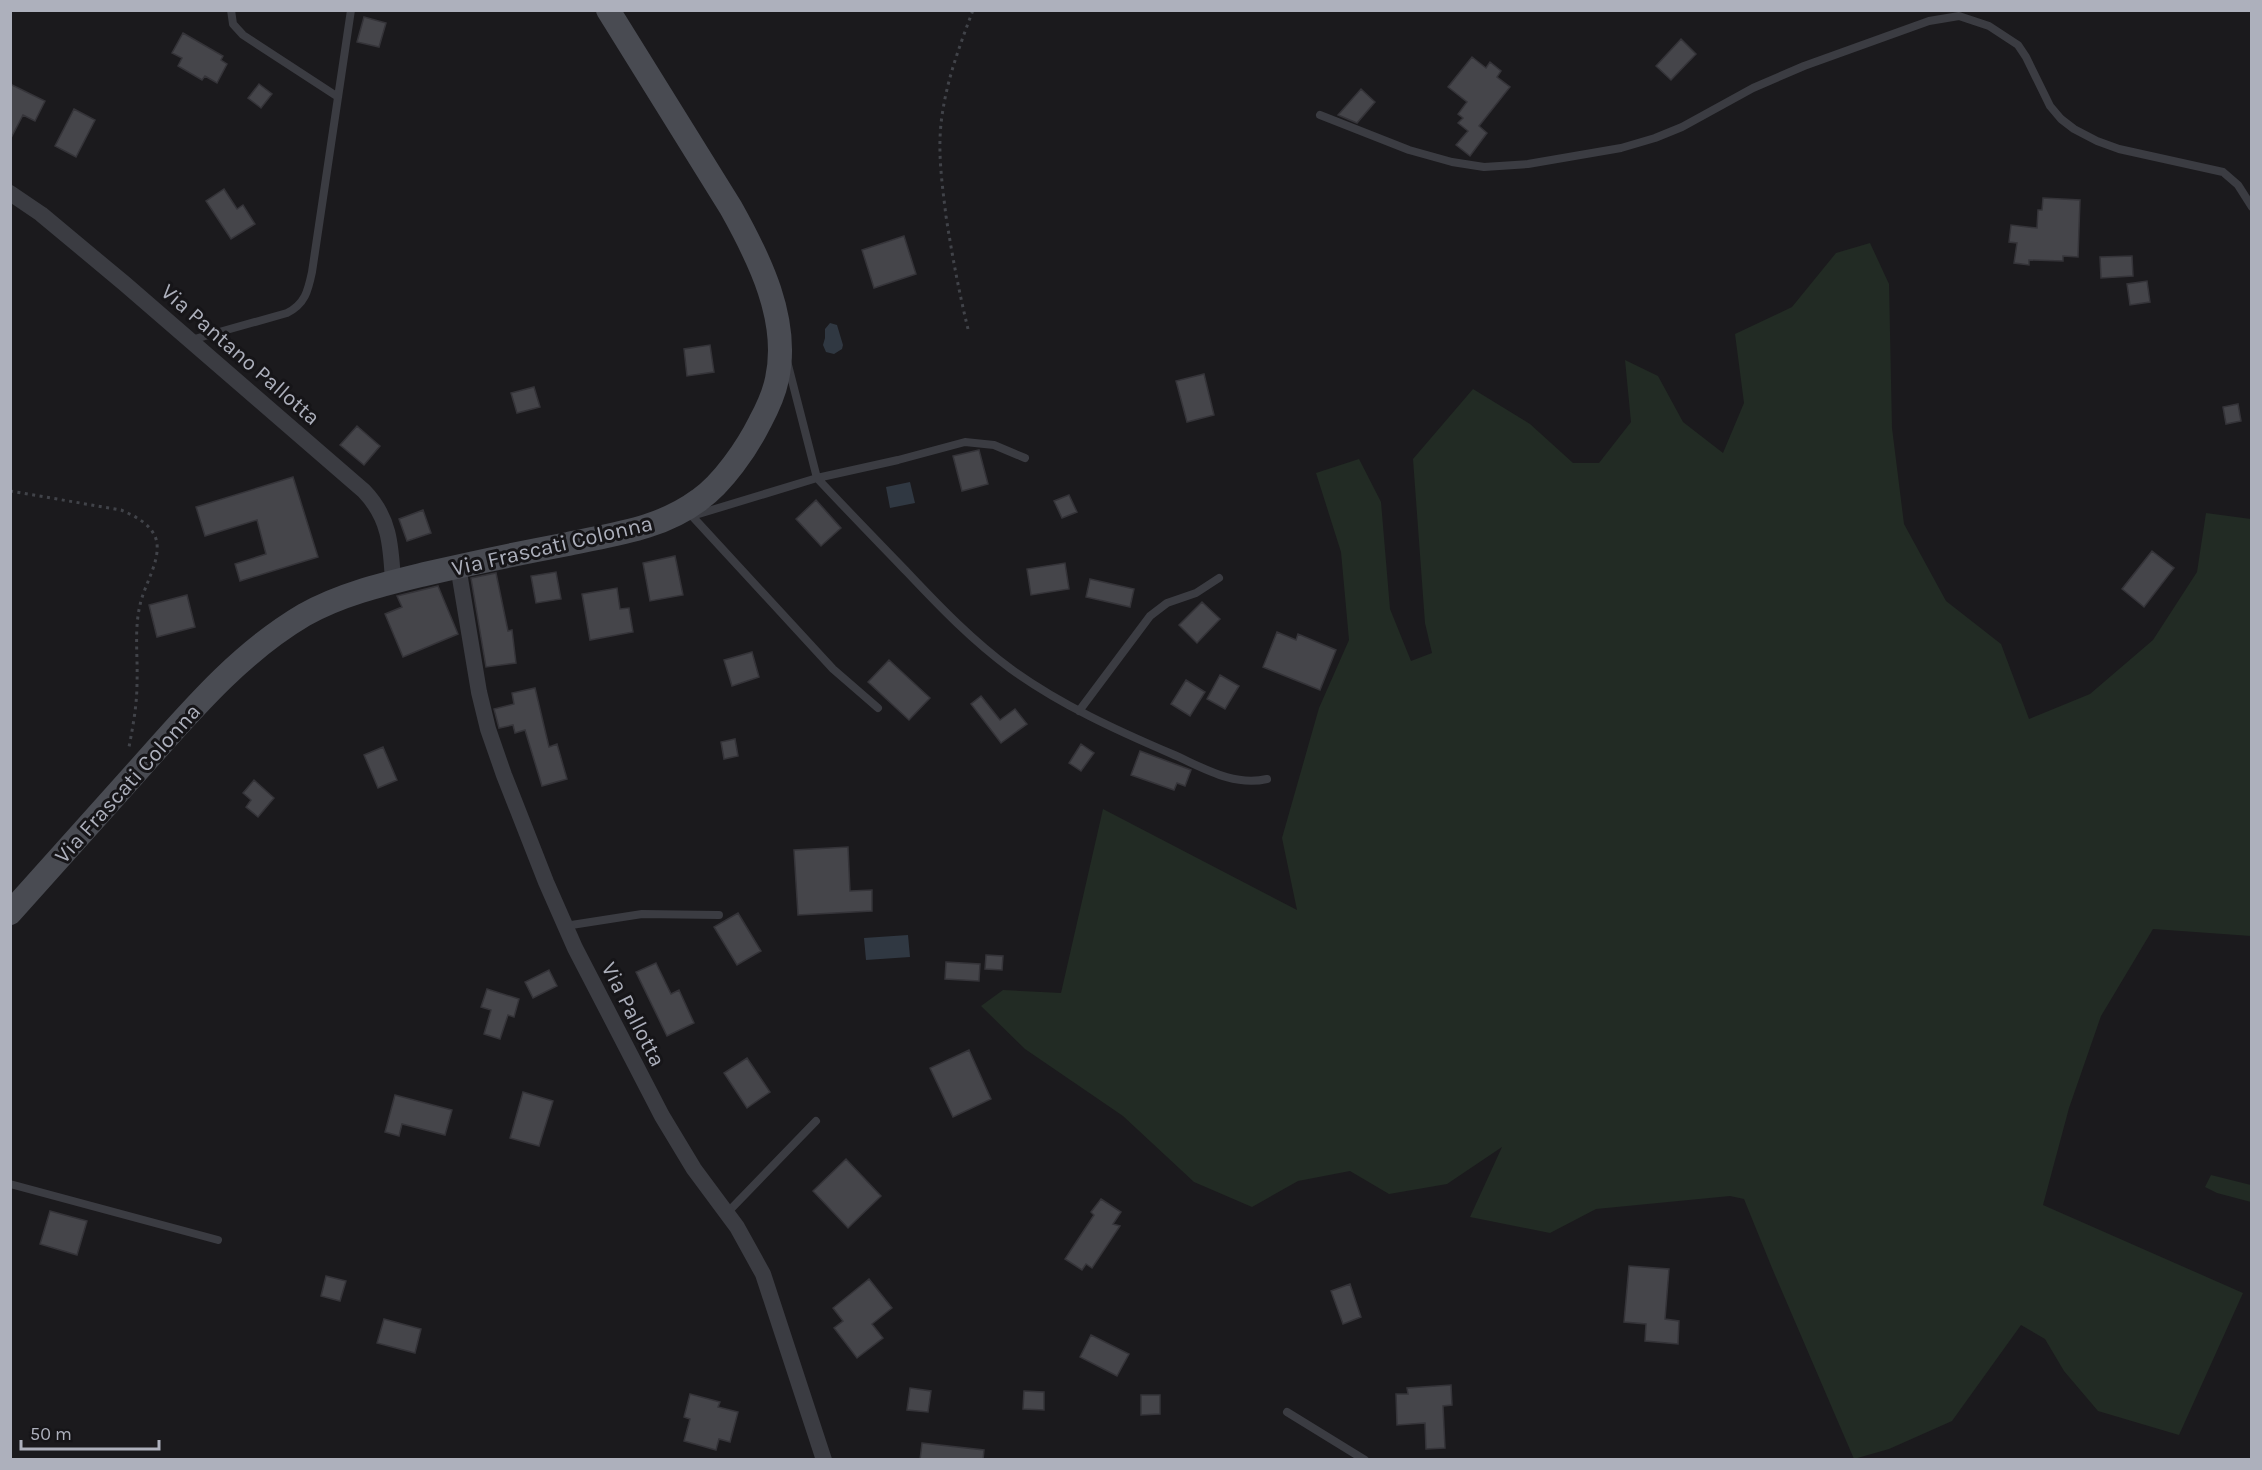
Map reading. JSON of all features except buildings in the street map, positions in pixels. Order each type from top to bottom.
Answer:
[{"type":"street","name":"Via Frascati Colonna","points":[[10,913],[186,716],[248,655],[286,627],[315,609],[393,582],[458,566],[639,530],[665,520],[701,499],[721,479],[757,428],[772,396],[779,369],[780,344],[771,294],[753,249],[731,208],[609,10]]},
{"type":"street","name":"Via Pantano Pallotta","points":[[10,193],[54,224],[191,340],[370,498],[382,514],[387,529],[393,582]]},
{"type":"street","name":"Via Pallotta","points":[[458,566],[479,692],[492,742],[565,926],[669,1131],[749,1247],[767,1284],[824,1460]]},
{"type":"street","points":[[814,1460],[818,1442]]},
{"type":"lane","points":[[231,10],[232,24],[243,35],[338,97]]},
{"type":"lane","points":[[191,340],[287,313],[298,307],[306,297],[312,272],[351,10]]},
{"type":"lane","points":[[1320,115],[1409,150],[1452,162],[1484,167],[1528,164],[1621,148],[1655,138],[1690,123],[1764,83],[1804,66],[1929,21],[1959,16],[1989,26],[2018,45],[2050,106],[2074,129],[2119,149],[2223,172],[2238,185],[2252,207]]},
{"type":"lane","points":[[771,294],[817,478],[968,634],[1027,680],[1078,711],[1117,730],[1233,779],[1253,782],[1267,779]]},
{"type":"lane","points":[[639,530],[817,478],[965,442],[994,445],[1025,458]]},
{"type":"lane","points":[[692,516],[833,669],[878,708]]},
{"type":"lane","points":[[1078,711],[1150,616],[1167,603],[1197,593],[1219,578]]},
{"type":"lane","points":[[565,926],[642,914],[719,915]]},
{"type":"lane","points":[[727,1213],[816,1121]]},
{"type":"lane","points":[[10,1184],[218,1240]]},
{"type":"lane","points":[[1287,1412],[1365,1460]]},
{"type":"path","points":[[968,329],[953,264],[942,189],[940,142],[942,116],[950,77],[973,10]]},
{"type":"path","points":[[10,491],[121,510],[134,516],[153,532],[157,548],[140,606],[137,627],[136,706],[129,749]]},
{"type":"shaded area","points":[[1870,243],[1889,284],[1892,428],[1904,524],[1946,601],[2001,644],[2029,719],[2090,694],[2153,640],[2197,572],[2206,513],[2251,519],[2251,936],[2153,929],[2101,1016],[2069,1108],[2043,1205],[2243,1293],[2179,1435],[2098,1411],[2064,1371],[2045,1339],[2021,1325],[1952,1421],[1889,1449],[1854,1459],[1744,1199],[1730,1196],[1596,1209],[1550,1233],[1470,1217],[1502,1147],[1447,1184],[1389,1194],[1350,1171],[1298,1181],[1252,1207],[1194,1182],[1123,1116],[1025,1049],[981,1006],[1003,990],[1061,993],[1103,809],[1297,910],[1282,838],[1319,708],[1349,640],[1341,552],[1316,473],[1359,459],[1381,502],[1390,609],[1411,661],[1432,653],[1425,623],[1413,459],[1473,389],[1530,424],[1573,463],[1599,463],[1631,422],[1625,360],[1658,376],[1683,422],[1723,453],[1744,403],[1735,334],[1792,307],[1836,253]]},
{"type":"shaded area","points":[[830,323],[837,325],[843,345],[842,349],[834,354],[826,352],[823,345],[825,329]]},
{"type":"shaded area","points":[[910,482],[915,503],[890,508],[886,487]]},
{"type":"shaded area","points":[[908,935],[910,957],[866,960],[864,938]]},
{"type":"shaded area","points":[[2211,1175],[2251,1185],[2251,1202],[2217,1193],[2205,1187]]}]
